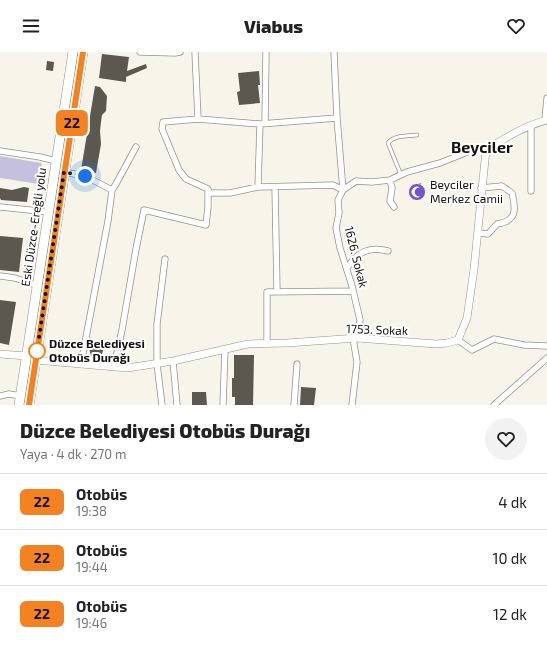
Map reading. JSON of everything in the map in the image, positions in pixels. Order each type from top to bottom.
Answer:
[{"type":"main road","name":"Eski Düzce-Ereğli yolu","points":[[29,405],[31,358],[38,286],[73,52]]},
{"type":"main road","name":"Eski Düzce-Ereğli yolu","points":[[20,400],[31,358],[64,172],[83,52]]},
{"type":"street","points":[[140,52],[180,52]]},
{"type":"street","points":[[194,52],[198,119]]},
{"type":"street","points":[[258,187],[263,123],[266,52]]},
{"type":"street","name":"1626. Sokak","points":[[334,52],[337,118],[343,190],[338,200],[339,213],[336,228],[360,320],[355,338],[356,362],[352,405]]},
{"type":"street","points":[[208,192],[230,193],[258,187],[333,185],[343,190],[356,181],[372,182],[390,180],[475,149],[486,150],[509,135],[546,120],[547,98]]},
{"type":"street","points":[[114,367],[144,210],[206,225],[208,189],[186,179],[179,170],[162,129],[163,122],[198,119],[263,123],[337,118]]},
{"type":"street","points":[[531,191],[532,125]]},
{"type":"street","points":[[81,364],[106,235],[112,190],[136,147]]},
{"type":"street","points":[[486,150],[481,188],[478,233],[467,318],[458,340],[472,350],[494,339],[524,345],[547,346]]},
{"type":"street","points":[[0,151],[40,157],[56,162]]},
{"type":"street","points":[[64,172],[85,176],[112,190]]},
{"type":"street","points":[[390,180],[392,188],[390,201],[394,207]]},
{"type":"street","points":[[478,233],[488,234],[497,224],[506,223],[512,218],[515,204],[512,193],[502,186],[481,188]]},
{"type":"street","points":[[275,187],[277,291]]},
{"type":"street","points":[[0,207],[49,212]]},
{"type":"street","points":[[347,268],[352,260],[361,252],[380,249],[388,251]]},
{"type":"street","points":[[162,405],[157,364],[157,324],[165,259]]},
{"type":"street","points":[[0,276],[15,278],[38,286]]},
{"type":"street","points":[[267,344],[267,292],[353,291]]},
{"type":"street","name":"1753. Sokak","points":[[0,354],[127,368],[173,361],[248,344],[355,338],[436,344],[458,340]]},
{"type":"street","points":[[223,405],[225,349]]},
{"type":"street","points":[[496,404],[547,358]]},
{"type":"street","points":[[173,361],[177,405]]},
{"type":"street","points":[[294,405],[297,364]]},
{"type":"street","points":[[0,396],[9,394],[20,400]]},
{"type":"lane","points":[[401,175],[388,143],[395,138],[417,136]]},
{"type":"shaded area","points":[[0,156],[41,163],[39,184],[0,178]]},
{"type":"building","points":[[102,54],[129,57],[127,71],[146,64],[147,68],[126,77],[126,82],[99,78]]},
{"type":"building","points":[[47,61],[54,62],[53,71],[46,70]]},
{"type":"building","points":[[259,71],[260,85],[258,85],[260,103],[239,105],[237,92],[240,91],[238,73]]},
{"type":"building","points":[[95,86],[100,87],[107,96],[106,111],[102,115],[101,122],[101,144],[96,173],[81,170]]},
{"type":"building","name":"Beyciler Merkez Camii","points":[[421,183],[423,198],[413,200],[411,185]]},
{"type":"building","points":[[24,187],[29,188],[27,202],[1,200],[0,188],[12,190]]},
{"type":"building","points":[[0,236],[23,238],[19,272],[0,270]]},
{"type":"building","points":[[0,300],[16,302],[9,345],[0,343]]},
{"type":"building","points":[[104,346],[102,354],[91,357],[89,347]]},
{"type":"building","points":[[234,355],[254,355],[253,405],[235,405],[235,397],[232,397]]},
{"type":"building","points":[[301,387],[316,388],[314,405],[300,405]]},
{"type":"building","points":[[192,392],[206,392],[207,405],[192,405]]},
{"type":"bus line","name":"22","points":[[29,405],[83,52]]},
{"type":"place","name":"Beyciler Merkez Camii","points":[[417,192]]},
{"type":"place","name":"Düzce Belediyesi Otobüs Durağı","points":[[37,351]]},
{"type":"district","name":"Beyciler","points":[[482,147]]},
{"type":"route","points":[[37,351],[64,172],[85,176]]}]
